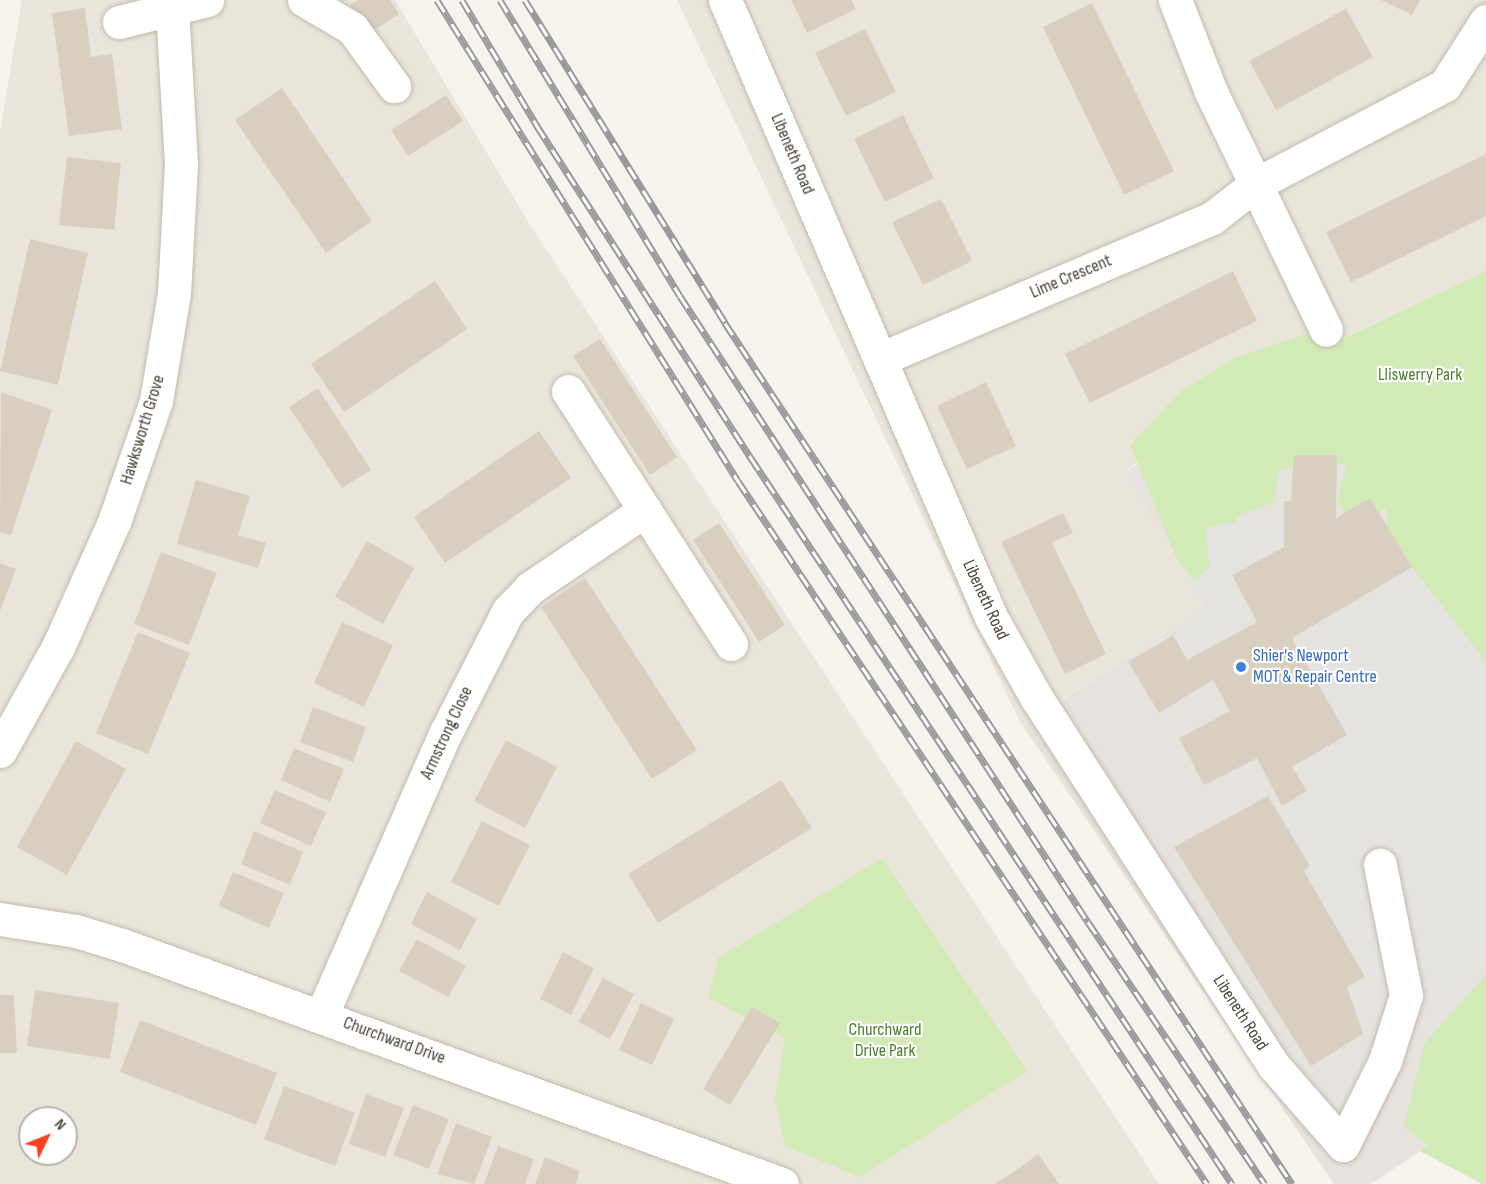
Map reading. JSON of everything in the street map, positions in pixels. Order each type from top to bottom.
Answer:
[{"type":"street","points":[[119,22],[207,0]]},
{"type":"street","points":[[304,0],[352,28],[394,86]]},
{"type":"street","name":"Libeneth Road","points":[[725,0],[991,617],[1036,697],[1274,1066],[1343,1145],[1385,1061],[1407,996],[1380,865]]},
{"type":"street","points":[[1175,0],[1210,92],[1326,330]]},
{"type":"street","name":"Hawksworth Grove","points":[[0,751],[58,647],[114,522],[156,400],[174,294],[182,164],[172,9]]},
{"type":"street","name":"Lime Crescent","points":[[880,359],[1212,218],[1256,184],[1445,85],[1486,21]]},
{"type":"street","points":[[568,391],[731,644]]},
{"type":"street","name":"Armstrong Close","points":[[322,1014],[445,734],[508,611],[530,588],[645,510]]},
{"type":"street","name":"Churchward Drive","points":[[0,919],[76,931],[322,1014],[782,1184]]},
{"type":"shaded area","points":[[22,0],[395,0],[529,223],[1159,1184],[0,1184],[0,133]]},
{"type":"shaded area","points":[[677,0],[1486,0],[1486,271],[1311,353],[1126,470],[1205,607],[1022,726]]},
{"type":"shaded area","points":[[1311,353],[1486,548],[1486,1107],[1371,1184],[1334,1184],[1023,726],[1205,607],[1126,471]]},
{"type":"shaded area","points":[[1285,514],[1284,547],[1257,622],[1187,660],[1174,628],[1205,607],[1191,583],[1209,568],[1206,527]]},
{"type":"shaded area","points":[[1412,567],[1486,662],[1486,952],[1452,1005],[1406,985],[1365,977],[1304,871],[1310,865],[1278,812],[1306,791],[1292,767],[1347,735],[1292,638]]},
{"type":"green space","name":"Lliswerry Park","points":[[1486,271],[1486,677],[1390,548],[1386,506],[1372,520],[1350,524],[1337,499],[1347,464],[1301,464],[1278,471],[1275,502],[1241,514],[1216,545],[1213,581],[1201,587],[1177,559],[1130,445],[1183,389],[1235,358],[1305,334],[1327,346]]},
{"type":"green space","name":"Churchward Drive Park","points":[[882,858],[1027,1071],[860,1177],[785,1146],[775,1100],[785,1038],[708,998],[719,957]]},
{"type":"green space","points":[[1486,974],[1486,1184],[1482,1184],[1420,1151],[1428,1145],[1404,1127],[1425,1043]]},
{"type":"building","points":[[358,0],[390,0],[399,14],[369,33],[350,5]]},
{"type":"building","points":[[791,0],[851,0],[856,9],[807,33]]},
{"type":"building","points":[[1381,0],[1420,0],[1412,15]]},
{"type":"building","points":[[1092,3],[1174,171],[1124,195],[1043,27]]},
{"type":"building","points":[[85,8],[91,57],[112,54],[122,129],[69,136],[52,13]]},
{"type":"building","points":[[1346,9],[1373,57],[1276,110],[1249,61]]},
{"type":"building","points":[[865,29],[896,92],[846,116],[815,53]]},
{"type":"building","points":[[282,88],[372,221],[326,253],[235,120]]},
{"type":"building","points":[[446,95],[463,121],[408,156],[391,130]]},
{"type":"building","points":[[903,115],[934,178],[885,202],[854,139]]},
{"type":"building","points":[[1486,154],[1486,216],[1351,282],[1326,232]]},
{"type":"building","points":[[67,157],[121,163],[114,230],[59,225]]},
{"type":"building","points":[[941,199],[972,261],[923,285],[892,222]]},
{"type":"building","points":[[30,239],[88,253],[58,385],[0,371]]},
{"type":"building","points":[[1233,271],[1257,321],[1090,403],[1065,354]]},
{"type":"building","points":[[435,281],[467,329],[344,412],[311,364]]},
{"type":"building","points":[[600,339],[677,457],[650,475],[573,356]]},
{"type":"building","points":[[986,382],[1016,446],[967,469],[937,406]]},
{"type":"building","points":[[318,388],[371,470],[342,488],[289,407]]},
{"type":"building","points":[[1,392],[52,410],[11,535],[0,532]]},
{"type":"building","points":[[539,431],[571,478],[445,563],[414,517]]},
{"type":"building","points":[[1294,455],[1337,455],[1336,518],[1370,498],[1412,567],[1292,638],[1347,735],[1292,767],[1307,791],[1282,806],[1257,758],[1204,785],[1179,738],[1230,711],[1213,680],[1159,713],[1128,662],[1173,635],[1187,660],[1257,622],[1232,575],[1284,547],[1284,501],[1291,501]]},
{"type":"building","points":[[196,480],[250,496],[238,535],[266,543],[258,568],[177,544]]},
{"type":"building","points":[[1063,513],[1073,533],[1052,543],[1106,654],[1065,674],[1001,542]]},
{"type":"building","points":[[719,523],[785,625],[759,642],[693,540]]},
{"type":"building","points":[[367,541],[414,568],[383,624],[335,597]]},
{"type":"building","points":[[161,552],[217,573],[189,645],[134,624]]},
{"type":"building","points":[[0,563],[16,569],[0,611]]},
{"type":"building","points":[[585,578],[697,750],[652,779],[541,607]]},
{"type":"building","points":[[342,622],[393,645],[364,707],[314,683]]},
{"type":"building","points":[[138,632],[190,653],[148,754],[96,733]]},
{"type":"building","points":[[313,707],[366,727],[353,762],[300,742]]},
{"type":"building","points":[[506,740],[557,767],[525,828],[474,801]]},
{"type":"building","points":[[76,741],[126,769],[67,875],[17,847]]},
{"type":"building","points":[[294,748],[344,769],[330,802],[281,780]]},
{"type":"building","points":[[781,780],[812,828],[658,923],[628,874]]},
{"type":"building","points":[[275,790],[326,812],[311,846],[260,823]]},
{"type":"building","points":[[1268,796],[1310,866],[1304,871],[1365,977],[1347,987],[1363,1034],[1311,1066],[1174,847]]},
{"type":"building","points":[[482,821],[530,845],[499,906],[451,882]]},
{"type":"building","points":[[254,831],[303,852],[290,885],[241,864]]},
{"type":"building","points":[[233,872],[284,893],[269,928],[219,906]]},
{"type":"building","points":[[427,892],[477,919],[460,950],[411,924]]},
{"type":"building","points":[[417,939],[466,966],[448,997],[399,971]]},
{"type":"building","points":[[563,952],[594,968],[571,1015],[540,999]]},
{"type":"building","points":[[603,978],[634,994],[610,1039],[579,1022]]},
{"type":"building","points":[[35,990],[119,1003],[110,1059],[27,1046]]},
{"type":"building","points":[[0,995],[14,995],[17,1053],[0,1053]]},
{"type":"building","points":[[641,1003],[674,1019],[652,1065],[619,1050]]},
{"type":"building","points":[[752,1007],[780,1023],[730,1105],[703,1089]]},
{"type":"building","points":[[140,1020],[277,1073],[256,1125],[120,1072]]},
{"type":"building","points":[[284,1086],[355,1113],[335,1166],[264,1139]]},
{"type":"building","points":[[366,1094],[404,1108],[385,1157],[349,1144]]},
{"type":"building","points":[[413,1105],[449,1119],[429,1169],[393,1155]]},
{"type":"building","points":[[456,1123],[492,1137],[474,1184],[437,1174]]},
{"type":"building","points":[[498,1146],[534,1159],[525,1184],[484,1184]]},
{"type":"building","points":[[1038,1154],[1059,1184],[995,1184],[1018,1169]]},
{"type":"building","points":[[545,1157],[580,1171],[576,1184],[535,1184]]},
{"type":"railway","points":[[437,0],[738,481],[1207,1184]]},
{"type":"railway","points":[[462,0],[537,126],[751,458],[1232,1184]]},
{"type":"railway","points":[[500,0],[680,296],[1088,922],[1265,1184]]},
{"type":"railway","points":[[525,0],[725,323],[1292,1184]]},
{"type":"place","name":"Shier's Newport MOT & Repair Centre","points":[[1241,667]]}]
